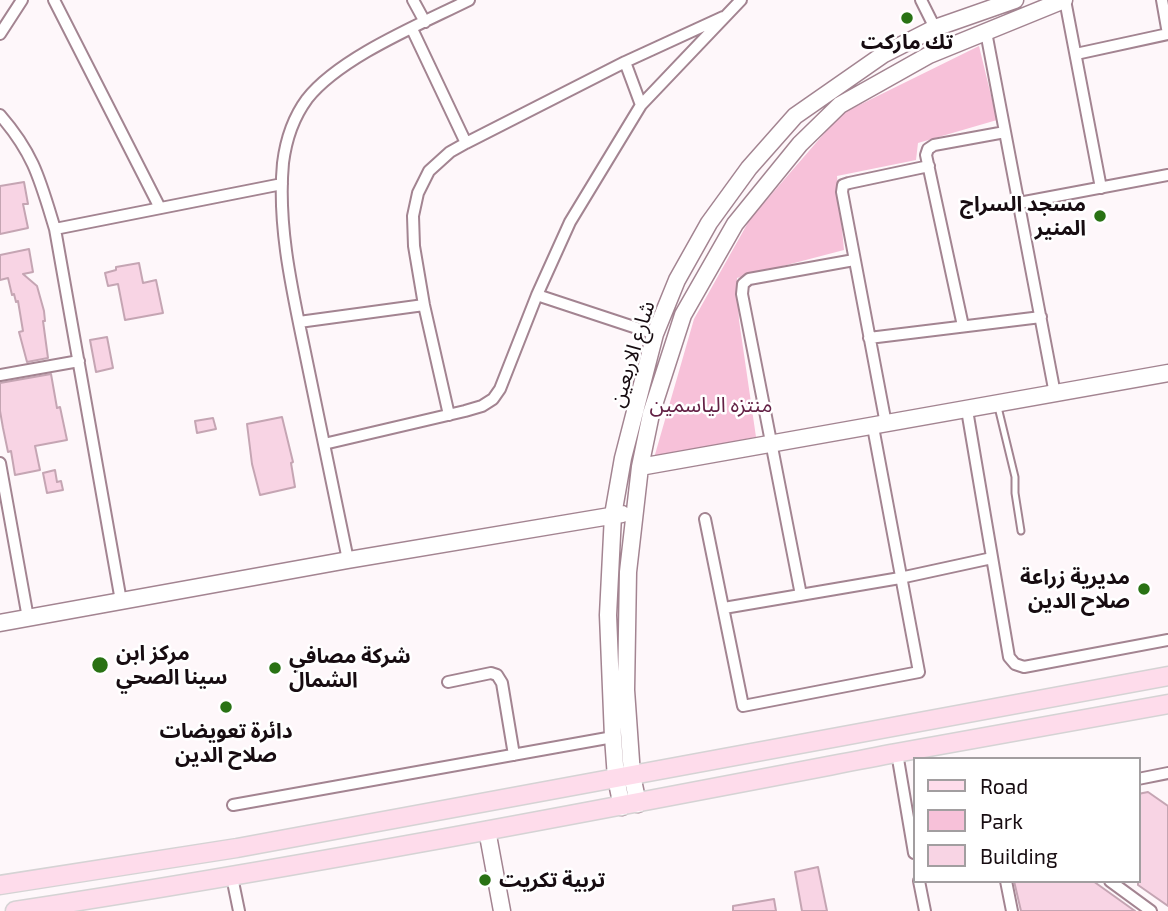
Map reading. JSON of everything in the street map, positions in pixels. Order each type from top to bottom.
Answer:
[{"type":"main road","name":"شارع الاربعين","points":[[630,806],[613,737],[608,615],[613,515],[623,458],[655,334],[677,280],[709,223],[749,168],[795,116],[884,54],[935,29],[1016,0]]},
{"type":"main road","points":[[624,777],[628,572],[640,467],[651,414],[683,315],[735,224],[800,144],[840,106],[929,55],[1065,0]]},
{"type":"main road","points":[[884,54],[894,75]]},
{"type":"main road","points":[[640,467],[1168,373]]},
{"type":"main road","points":[[0,623],[348,560],[635,513]]},
{"type":"main road","points":[[0,885],[237,848],[1168,676]]},
{"type":"main road","points":[[15,911],[232,877],[630,806],[897,753],[1167,709]]},
{"type":"main road","points":[[487,830],[502,911]]},
{"type":"street","points":[[0,34],[22,0]]},
{"type":"street","points":[[54,0],[160,208]]},
{"type":"street","points":[[413,0],[425,22]]},
{"type":"street","points":[[348,560],[285,241],[282,184],[291,128],[297,114],[315,90],[354,59],[469,0]]},
{"type":"street","points":[[324,444],[449,415],[482,406],[492,399],[505,379],[537,295],[570,222],[641,105],[741,0]]},
{"type":"street","points":[[921,0],[935,29]]},
{"type":"street","points":[[1065,0],[1101,188]]},
{"type":"street","points":[[1076,54],[1168,34],[1162,0]]},
{"type":"street","points":[[449,415],[424,305],[414,246],[415,204],[429,171],[450,152],[467,143],[625,62],[728,14]]},
{"type":"street","points":[[412,29],[467,143]]},
{"type":"street","points":[[986,32],[1055,394]]},
{"type":"street","points":[[625,62],[641,105]]},
{"type":"street","points":[[0,115],[20,138],[37,170],[55,229],[121,601]]},
{"type":"street","points":[[963,326],[929,166],[928,149],[934,145],[1005,132]]},
{"type":"street","points":[[705,519],[743,706],[919,671],[900,579],[869,338],[842,191],[843,185],[929,166]]},
{"type":"street","points":[[1019,203],[1168,175]]},
{"type":"street","points":[[55,229],[282,184]]},
{"type":"street","points":[[801,595],[742,294],[743,284],[749,279],[854,260]]},
{"type":"street","points":[[537,295],[655,334]]},
{"type":"street","points":[[299,322],[424,305]]},
{"type":"street","points":[[869,338],[1041,317]]},
{"type":"street","points":[[0,375],[79,361]]},
{"type":"street","points":[[967,410],[1009,657],[1015,664],[1024,667],[1168,640]]},
{"type":"street","points":[[0,463],[28,618]]},
{"type":"street","points":[[724,608],[900,579],[992,558]]},
{"type":"street","points":[[448,682],[497,674],[502,683],[514,755]]},
{"type":"street","points":[[233,804],[613,737]]},
{"type":"street","points":[[897,753],[911,822]]},
{"type":"street","points":[[1140,779],[1168,774]]},
{"type":"street","points":[[232,877],[239,911]]},
{"type":"street","points":[[919,883],[925,911]]},
{"type":"street","points":[[1006,883],[1012,911]]},
{"type":"street","points":[[1113,883],[1151,911]]},
{"type":"lane","points":[[997,404],[1015,477],[1021,531]]},
{"type":"green space","name":"منتزه الياسمين","points":[[979,46],[997,120],[918,143],[916,160],[837,176],[844,250],[737,278],[739,320],[756,437],[654,458],[694,319],[750,219],[841,114]]},
{"type":"building","points":[[24,182],[28,204],[23,204],[28,228],[0,234],[0,186]]},
{"type":"building","points":[[29,249],[33,272],[23,274],[37,286],[44,311],[48,358],[27,362],[19,332],[23,331],[18,301],[16,302],[14,294],[12,295],[8,278],[0,280],[0,255]]},
{"type":"building","points":[[139,263],[143,283],[156,280],[163,313],[125,320],[118,284],[108,286],[105,273],[116,270],[116,267]]},
{"type":"building","points":[[107,337],[113,368],[96,372],[90,340]]},
{"type":"building","points":[[51,374],[57,408],[60,407],[67,440],[35,446],[40,470],[15,475],[0,411],[0,383]]},
{"type":"building","points":[[282,417],[293,462],[295,487],[260,495],[252,464],[247,424]]},
{"type":"building","points":[[213,418],[216,429],[197,433],[195,421]]},
{"type":"building","points":[[55,470],[57,482],[61,481],[63,490],[47,493],[43,473]]},
{"type":"building","points":[[1148,792],[1168,806],[1168,906],[1138,885],[1140,794]]},
{"type":"building","points":[[818,867],[827,911],[802,911],[795,872]]},
{"type":"building","points":[[1014,883],[1096,883],[1135,911],[1021,911]]},
{"type":"building","points":[[774,899],[776,911],[733,911],[733,906]]},
{"type":"place","name":"تك ماركت","points":[[907,18]]},
{"type":"place","name":"مسجد السراج المنير","points":[[1100,216]]},
{"type":"place","name":"مديرية زراعة صلاح الدين","points":[[1144,589]]},
{"type":"place","name":"مركز ابن سينا الصحي","points":[[100,665]]},
{"type":"place","name":"شركة مصافي الشمال","points":[[275,668]]},
{"type":"place","name":"دائرة تعويضات صلاح الدين","points":[[226,707]]},
{"type":"place","name":"تربية تكريت","points":[[485,880]]}]
